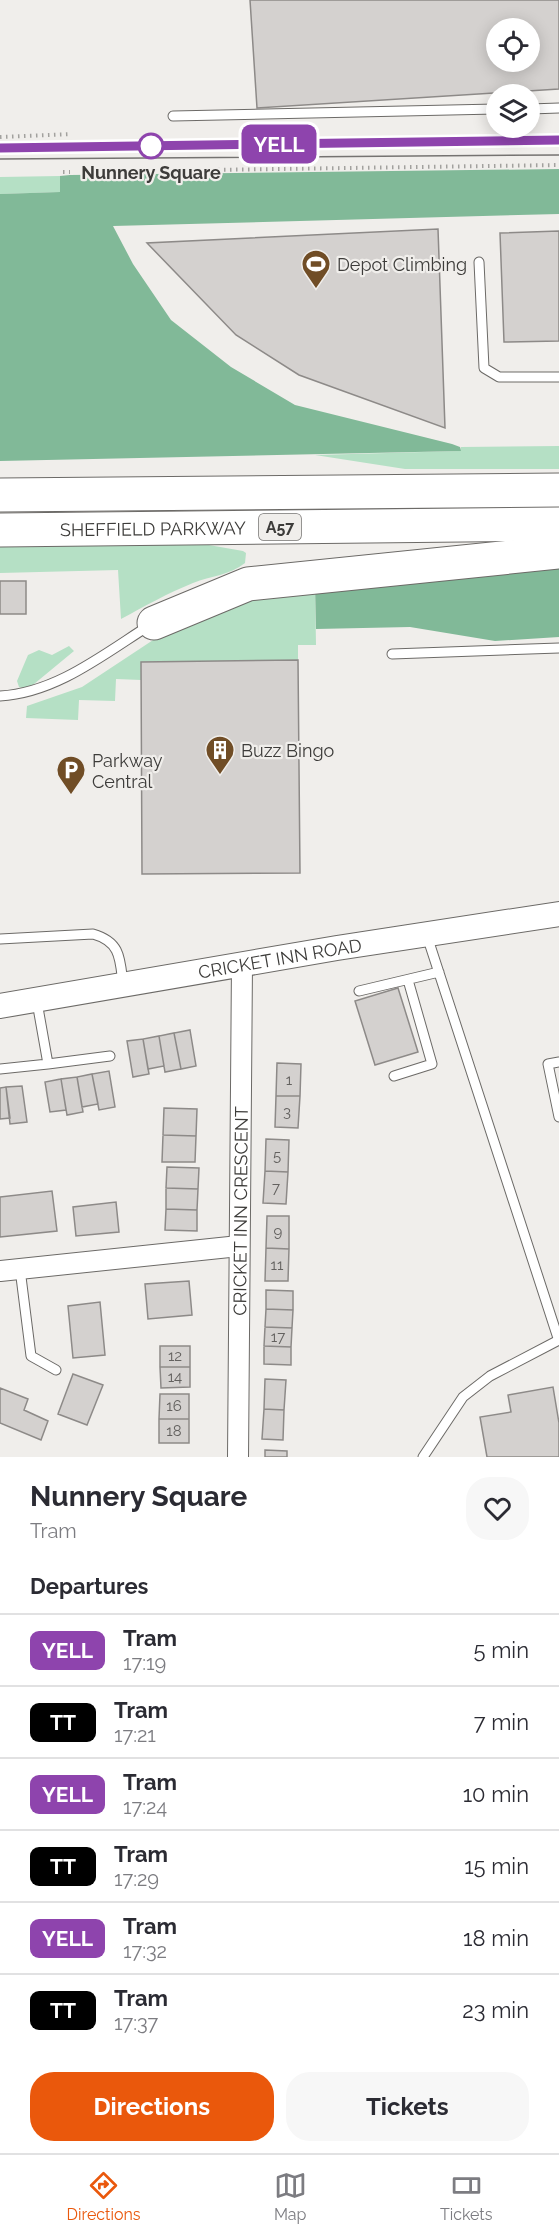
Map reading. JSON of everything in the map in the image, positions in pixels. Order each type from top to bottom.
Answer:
[{"type":"highway","name":"SHEFFIELD PARKWAY","points":[[0,495],[559,490]]},
{"type":"highway","name":"SHEFFIELD PARKWAY","points":[[0,530],[559,524]]},
{"type":"highway","points":[[154,623],[248,584],[559,552]]},
{"type":"street","name":"CRICKET INN ROAD","points":[[0,1006],[242,964],[559,914]]},
{"type":"street","name":"CRICKET INN CRESCENT","points":[[238,1457],[242,964]]},
{"type":"street","points":[[0,1270],[240,1246]]},
{"type":"lane","points":[[540,109],[559,108]]},
{"type":"lane","points":[[173,116],[486,109]]},
{"type":"lane","points":[[479,262],[484,368],[499,377],[559,377]]},
{"type":"lane","points":[[0,696],[28,693],[68,676],[154,623]]},
{"type":"lane","points":[[392,654],[559,648]]},
{"type":"lane","points":[[0,939],[93,934],[106,938],[119,952],[123,984]]},
{"type":"lane","points":[[423,1457],[463,1397],[490,1376],[559,1339],[426,934]]},
{"type":"lane","points":[[359,991],[439,972]]},
{"type":"lane","points":[[394,1076],[432,1064],[408,980]]},
{"type":"lane","points":[[36,1000],[48,1064]]},
{"type":"lane","points":[[0,1069],[110,1056]]},
{"type":"lane","points":[[559,1062],[548,1064],[559,1117]]},
{"type":"lane","points":[[20,1269],[31,1356],[56,1370]]},
{"type":"path","points":[[0,137],[71,134]]},
{"type":"path","points":[[206,170],[559,165]]},
{"type":"path","points":[[63,172],[70,172]]},
{"type":"green space","points":[[559,169],[559,214],[113,226],[133,264],[171,320],[231,367],[295,405],[452,444],[460,447],[461,451],[0,461],[0,194],[60,192],[60,176],[70,175]]},
{"type":"green space","points":[[60,176],[61,192],[0,194],[0,177]]},
{"type":"green space","points":[[559,446],[559,469],[405,469],[315,455],[460,451],[461,447]]},
{"type":"green space","points":[[186,541],[243,551],[246,553],[245,563],[227,573],[184,587],[121,619],[118,570],[0,573],[0,544]]},
{"type":"green space","points":[[559,566],[559,637],[495,641],[410,627],[316,629],[315,585]]},
{"type":"green space","points":[[315,585],[316,645],[298,645],[298,660],[141,662],[141,680],[116,679],[115,701],[79,700],[78,720],[26,718],[27,706],[82,687],[194,613]]},
{"type":"green space","points":[[69,646],[74,651],[28,689],[19,687],[17,681],[28,655],[39,650],[52,655]]},
{"type":"building","points":[[250,0],[559,0],[559,89],[540,90],[540,84],[486,84],[486,94],[257,108]]},
{"type":"building","name":"Depot Climbing","points":[[438,229],[445,428],[299,375],[236,335],[147,243]]},
{"type":"building","points":[[559,231],[559,341],[504,342],[500,233]]},
{"type":"building","points":[[0,581],[26,581],[26,614],[0,614]]},
{"type":"building","name":"Buzz Bingo","points":[[298,660],[300,873],[142,874],[141,662]]},
{"type":"building","points":[[398,988],[418,1052],[375,1065],[355,1001]]},
{"type":"building","points":[[190,1030],[196,1066],[181,1069],[174,1033]]},
{"type":"building","points":[[174,1033],[181,1069],[165,1072],[159,1036]]},
{"type":"building","points":[[159,1036],[164,1066],[148,1069],[143,1039]]},
{"type":"building","points":[[143,1039],[149,1074],[133,1077],[127,1041]]},
{"type":"building","points":[[277,1063],[301,1064],[300,1096],[276,1096]]},
{"type":"building","points":[[109,1071],[115,1107],[99,1110],[92,1074]]},
{"type":"building","points":[[92,1074],[98,1104],[82,1107],[77,1077]]},
{"type":"building","points":[[77,1077],[83,1112],[67,1115],[61,1079]]},
{"type":"building","points":[[61,1079],[66,1110],[50,1112],[45,1082]]},
{"type":"building","points":[[22,1086],[27,1122],[10,1124],[6,1087]]},
{"type":"building","points":[[6,1087],[10,1118],[0,1119],[0,1088]]},
{"type":"building","points":[[276,1096],[300,1096],[298,1128],[275,1127]]},
{"type":"building","points":[[164,1108],[197,1109],[196,1136],[163,1135]]},
{"type":"building","points":[[163,1135],[196,1136],[195,1162],[162,1162]]},
{"type":"building","points":[[266,1139],[289,1140],[288,1172],[265,1171]]},
{"type":"building","points":[[167,1167],[199,1168],[198,1189],[166,1188]]},
{"type":"building","points":[[265,1171],[288,1172],[286,1204],[263,1203]]},
{"type":"building","points":[[166,1188],[198,1189],[197,1210],[166,1209]]},
{"type":"building","points":[[52,1191],[57,1231],[0,1237],[0,1197]]},
{"type":"building","points":[[116,1202],[119,1232],[76,1236],[73,1207]]},
{"type":"building","points":[[166,1209],[197,1210],[197,1231],[165,1230]]},
{"type":"building","points":[[267,1216],[289,1216],[289,1249],[266,1248]]},
{"type":"building","points":[[266,1248],[289,1249],[288,1281],[265,1281]]},
{"type":"building","points":[[189,1281],[192,1315],[148,1319],[145,1284]]},
{"type":"building","points":[[266,1290],[293,1291],[293,1310],[266,1309]]},
{"type":"building","points":[[100,1302],[105,1355],[73,1358],[68,1306]]},
{"type":"building","points":[[266,1309],[293,1310],[292,1328],[265,1327]]},
{"type":"building","points":[[265,1327],[292,1328],[291,1347],[264,1346]]},
{"type":"building","points":[[160,1346],[190,1346],[190,1367],[160,1367]]},
{"type":"building","points":[[264,1346],[291,1347],[291,1365],[264,1364]]},
{"type":"building","points":[[160,1367],[190,1367],[190,1387],[161,1388]]},
{"type":"building","points":[[73,1374],[103,1385],[87,1425],[58,1414]]},
{"type":"building","points":[[265,1379],[286,1380],[284,1410],[264,1409]]},
{"type":"building","points":[[553,1387],[559,1423],[559,1457],[487,1457],[480,1417],[511,1412],[508,1395]]},
{"type":"building","points":[[0,1388],[28,1399],[24,1410],[48,1421],[41,1440],[0,1423]]},
{"type":"building","points":[[160,1394],[189,1394],[189,1419],[159,1419]]},
{"type":"building","points":[[264,1409],[284,1410],[283,1440],[262,1439]]},
{"type":"building","points":[[159,1419],[189,1419],[189,1443],[159,1443]]},
{"type":"building","points":[[265,1450],[287,1451],[287,1457],[265,1457]]},
{"type":"tram line","points":[[0,148],[559,140]]},
{"type":"tram line","name":"YELL","points":[[0,148],[559,140]]},
{"type":"tram line","points":[[0,159],[559,155]]},
{"type":"place","name":"Nunnery Square","points":[[151,146]]},
{"type":"place","name":"Depot Climbing","points":[[316,290]]},
{"type":"place","name":"Buzz Bingo","points":[[220,776]]},
{"type":"place","name":"Parkway Central","points":[[71,796]]}]
